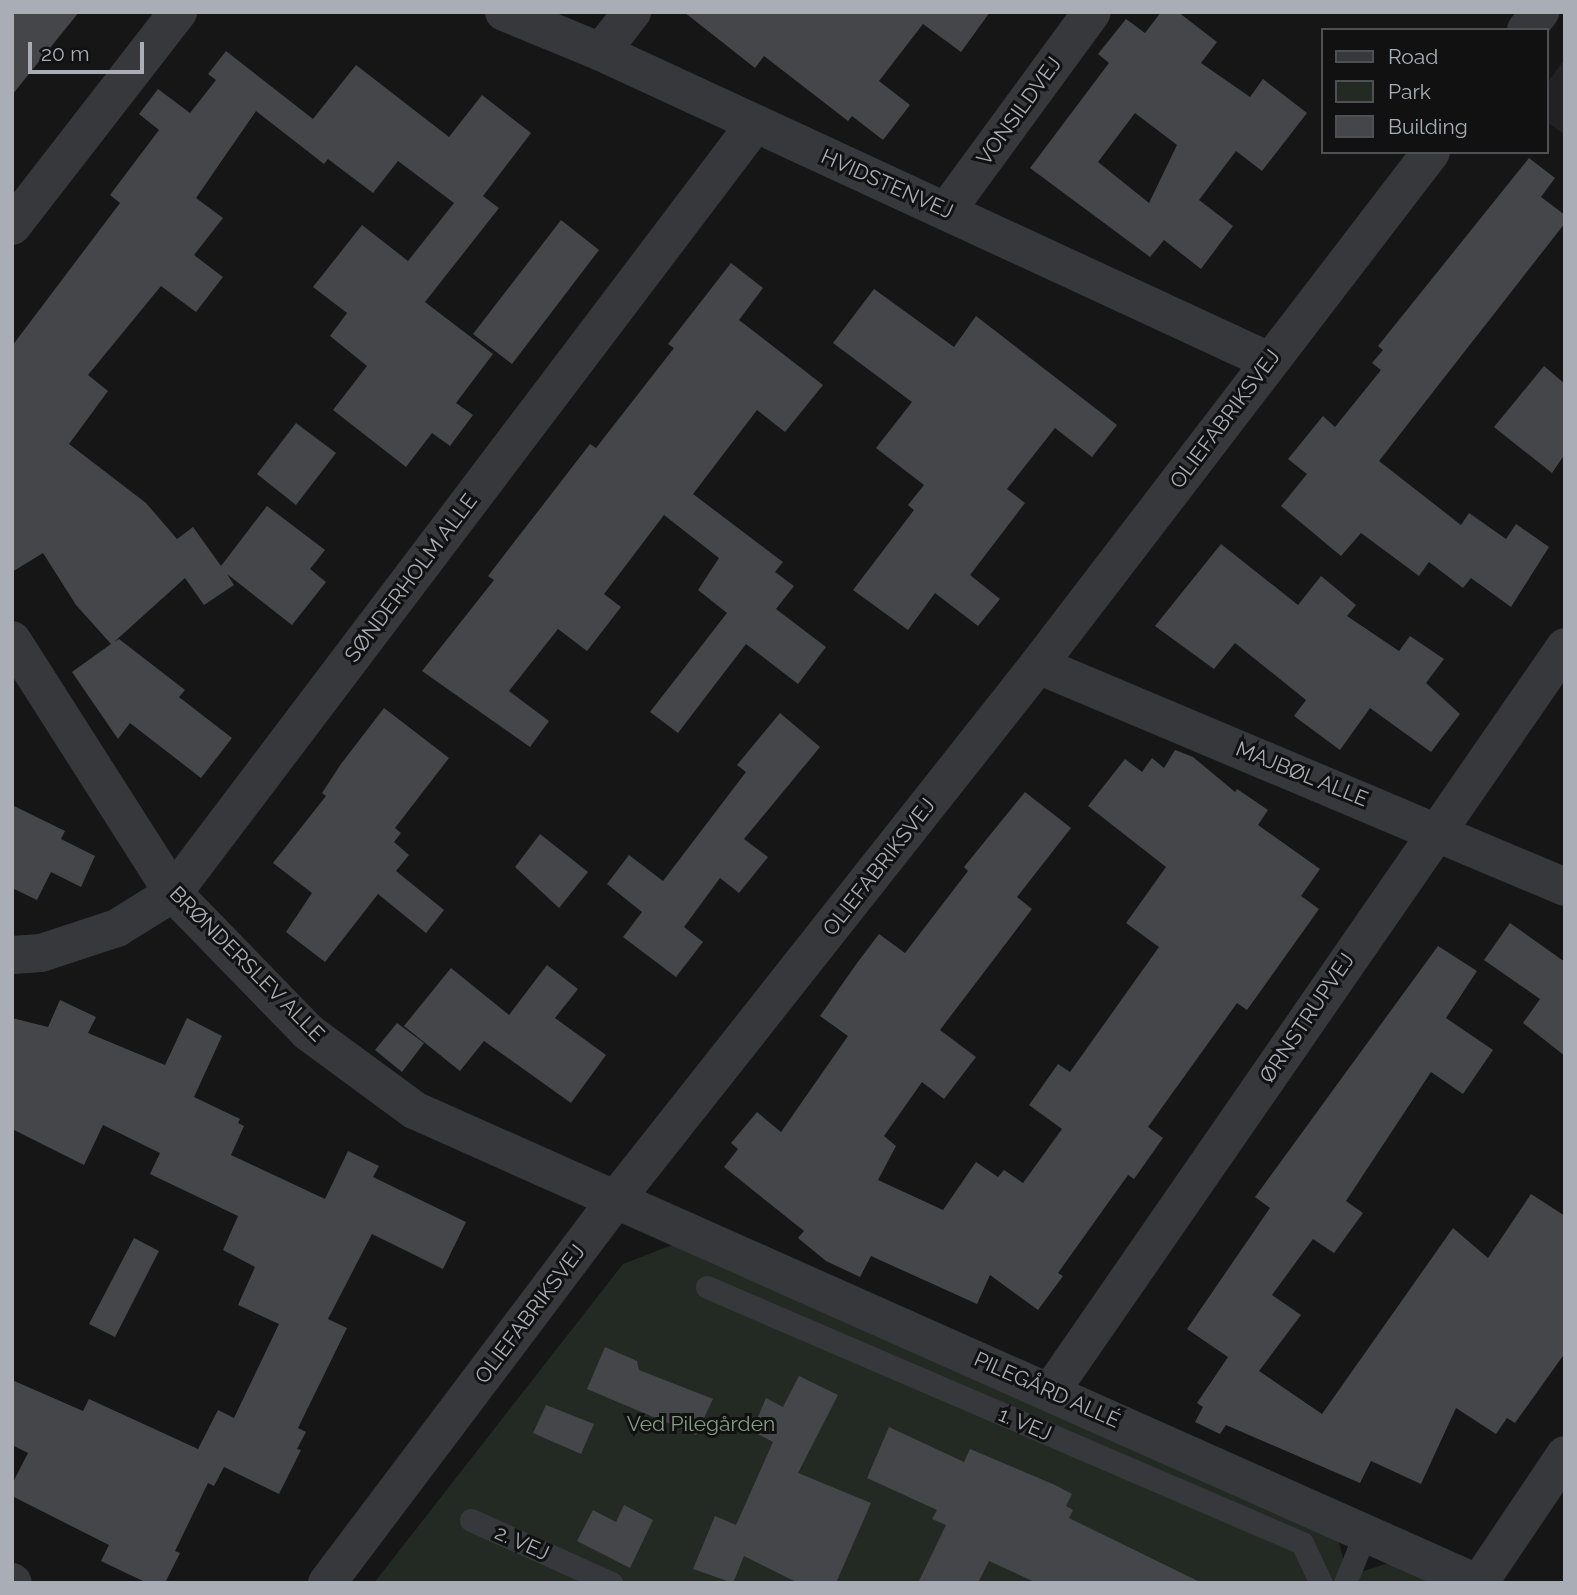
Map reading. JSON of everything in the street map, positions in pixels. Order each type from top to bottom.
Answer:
[{"type":"street","points":[[12,226],[178,12]]},
{"type":"street","name":"HVIDSTENVEJ","points":[[504,12],[601,52],[1269,361]]},
{"type":"street","points":[[601,52],[632,12]]},
{"type":"street","name":"VONSILDVEJ","points":[[947,211],[1092,12]]},
{"type":"street","points":[[1528,28],[1540,12]]},
{"type":"street","name":"SØNDERHOLM ALLE","points":[[12,955],[41,953],[117,928],[173,893],[755,124]]},
{"type":"street","name":"OLIEFABRIKSVEJ","points":[[327,1583],[616,1199],[1038,665],[1429,154]]},
{"type":"street","name":"BRØNDERSLEV ALLE","points":[[12,640],[173,893],[309,1032],[414,1110],[616,1199]]},
{"type":"street","name":"ØRNSTRUPVEJ","points":[[1051,1391],[1436,829],[1565,647]]},
{"type":"street","name":"MAJBØL ALLE","points":[[1038,665],[1436,829],[1565,887]]},
{"type":"street","name":"PILEGÅRD ALLÉ","points":[[616,1199],[1478,1583]]},
{"type":"street","points":[[1478,1583],[1565,1455]]},
{"type":"lane","name":"1. VEJ","points":[[707,1287],[1302,1543],[1321,1583]]},
{"type":"lane","name":"2. VEJ","points":[[471,1520],[611,1583]]},
{"type":"lane","points":[[1345,1583],[1366,1531]]},
{"type":"shaded area","points":[[1565,59],[1565,135],[1549,123],[1549,80]]},
{"type":"green space","name":"Ved Pilegården","points":[[680,1242],[1337,1536],[1348,1576],[1395,1561],[1442,1583],[374,1583],[623,1264]]},
{"type":"building","points":[[12,12],[79,12],[12,95]]},
{"type":"building","points":[[684,12],[990,12],[961,52],[923,24],[879,81],[910,105],[883,140],[852,116],[848,121],[764,56],[755,68]]},
{"type":"building","points":[[1161,12],[1178,12],[1217,42],[1201,63],[1250,97],[1263,79],[1307,113],[1262,171],[1236,151],[1199,200],[1233,226],[1201,269],[1164,240],[1150,257],[1030,168],[1109,63],[1098,54],[1126,19],[1145,33]],"holes":[[[1135,113],[1177,145],[1149,203],[1098,162]]]},
{"type":"building","points":[[226,51],[313,119],[356,65],[449,137],[482,95],[531,133],[483,196],[499,208],[425,302],[493,354],[456,403],[473,415],[450,446],[432,433],[406,467],[333,410],[367,366],[330,336],[347,313],[313,287],[362,225],[408,261],[454,203],[398,161],[373,193],[328,159],[324,164],[256,111],[196,198],[223,218],[194,255],[223,277],[196,312],[161,286],[88,375],[108,391],[69,444],[146,503],[177,539],[193,527],[221,566],[267,506],[325,550],[310,569],[326,582],[292,625],[227,574],[234,585],[204,605],[185,578],[114,642],[119,639],[185,690],[179,697],[232,738],[201,778],[130,723],[118,739],[72,672],[111,644],[76,605],[43,553],[12,572],[12,346],[120,203],[110,195],[159,130],[139,114],[158,89],[190,113],[216,80],[208,74]]},
{"type":"building","points":[[1529,158],[1555,178],[1541,197],[1565,215],[1565,223],[1379,461],[1461,525],[1469,513],[1506,539],[1516,524],[1549,547],[1511,607],[1471,578],[1463,588],[1429,562],[1419,576],[1361,533],[1341,556],[1281,506],[1307,474],[1288,459],[1323,416],[1335,427],[1381,370],[1372,363],[1383,350],[1378,346]]},
{"type":"building","points":[[561,220],[599,250],[512,364],[473,334]]},
{"type":"building","points":[[731,263],[763,288],[739,320],[823,385],[785,432],[757,410],[693,494],[783,562],[775,572],[794,586],[776,609],[826,647],[798,684],[746,644],[678,733],[650,712],[727,613],[698,590],[719,558],[664,515],[604,594],[621,607],[587,651],[558,629],[509,691],[549,721],[530,747],[422,671],[494,580],[488,576],[590,444],[596,448],[674,348],[668,344]]},
{"type":"building","points":[[874,289],[954,347],[976,316],[1117,425],[1092,457],[1055,428],[1007,489],[1025,503],[970,575],[1000,599],[978,626],[935,593],[908,630],[853,590],[914,510],[908,505],[924,485],[876,448],[912,402],[833,343]]},
{"type":"building","points":[[1544,366],[1565,384],[1565,454],[1552,473],[1494,427]]},
{"type":"building","points":[[296,423],[336,453],[296,505],[257,474]]},
{"type":"building","points":[[1221,544],[1298,605],[1321,576],[1356,605],[1347,616],[1399,651],[1410,636],[1444,659],[1426,683],[1460,714],[1431,752],[1370,708],[1340,750],[1294,716],[1306,700],[1235,643],[1214,669],[1155,626]]},
{"type":"building","points":[[384,708],[449,758],[395,828],[401,833],[394,842],[409,855],[396,871],[444,910],[426,933],[378,894],[325,962],[286,932],[312,893],[273,863],[326,796],[322,793],[341,764]]},
{"type":"building","points":[[780,713],[820,747],[744,839],[768,857],[739,893],[720,878],[684,927],[703,942],[676,977],[623,937],[642,912],[607,884],[629,855],[663,881],[746,772],[737,765]]},
{"type":"building","points":[[1175,750],[1193,757],[1235,792],[1237,789],[1268,810],[1258,825],[1320,869],[1301,896],[1319,909],[1247,1010],[1237,1003],[1148,1127],[1163,1138],[1134,1179],[1128,1175],[1058,1273],[1063,1276],[1038,1310],[990,1275],[977,1304],[871,1256],[860,1277],[826,1261],[798,1238],[804,1231],[724,1167],[738,1149],[731,1143],[757,1112],[781,1132],[848,1036],[820,1016],[857,963],[879,934],[905,953],[968,871],[964,867],[1025,792],[1071,828],[1017,897],[1032,909],[940,1030],[976,1057],[944,1099],[922,1082],[884,1136],[896,1146],[878,1180],[943,1210],[976,1162],[998,1177],[1004,1170],[1023,1183],[1062,1129],[1029,1105],[1058,1064],[1070,1072],[1159,947],[1126,923],[1166,867],[1088,806],[1125,759],[1142,772],[1152,758],[1164,768]]},
{"type":"building","points":[[12,805],[65,831],[61,839],[95,856],[81,887],[51,872],[37,900],[12,888]]},
{"type":"building","points":[[540,834],[588,872],[559,908],[515,867]]},
{"type":"building","points":[[1510,923],[1565,962],[1565,1056],[1523,1023],[1540,999],[1484,960]]},
{"type":"building","points":[[1438,946],[1477,971],[1446,1018],[1493,1050],[1463,1094],[1431,1072],[1346,1201],[1363,1213],[1334,1253],[1313,1239],[1272,1295],[1301,1315],[1259,1371],[1322,1414],[1453,1228],[1488,1258],[1531,1194],[1565,1216],[1565,1353],[1515,1423],[1507,1418],[1496,1434],[1456,1408],[1421,1484],[1371,1461],[1360,1483],[1226,1425],[1220,1434],[1195,1422],[1203,1407],[1197,1403],[1228,1357],[1187,1329],[1270,1208],[1255,1197]]},
{"type":"building","points":[[547,965],[578,989],[555,1018],[606,1055],[571,1103],[484,1041],[460,1071],[404,1026],[451,968],[509,1015]]},
{"type":"building","points":[[60,1000],[96,1017],[88,1033],[165,1065],[187,1018],[222,1036],[194,1097],[240,1119],[238,1123],[244,1126],[231,1155],[325,1199],[348,1151],[379,1166],[373,1177],[466,1222],[443,1269],[372,1234],[328,1319],[347,1328],[298,1428],[306,1432],[297,1449],[301,1450],[279,1494],[224,1467],[214,1486],[208,1483],[175,1551],[180,1553],[165,1583],[147,1583],[101,1561],[109,1545],[12,1496],[12,1484],[28,1453],[12,1445],[12,1380],[83,1411],[89,1399],[198,1449],[218,1410],[234,1418],[279,1324],[238,1305],[255,1267],[223,1250],[238,1216],[150,1174],[160,1153],[103,1125],[84,1165],[12,1129],[12,1018],[48,1027]]},
{"type":"building","points":[[397,1023],[424,1043],[402,1072],[375,1050]]},
{"type":"building","points":[[134,1238],[159,1251],[115,1337],[89,1324]]},
{"type":"building","points":[[605,1347],[637,1361],[639,1370],[713,1399],[696,1435],[587,1389]]},
{"type":"building","points":[[799,1376],[838,1395],[798,1473],[871,1503],[836,1583],[798,1583],[744,1556],[733,1583],[693,1569],[715,1516],[736,1525],[773,1442],[752,1431],[766,1398],[783,1407]]},
{"type":"building","points":[[546,1405],[594,1424],[581,1454],[533,1433]]},
{"type":"building","points":[[889,1427],[964,1462],[970,1449],[1055,1485],[1072,1494],[1066,1506],[1073,1510],[1069,1518],[1202,1583],[1037,1583],[989,1561],[978,1583],[918,1583],[946,1525],[932,1519],[937,1510],[867,1478]]},
{"type":"building","points":[[624,1505],[653,1520],[630,1568],[577,1541],[593,1510],[616,1522]]}]
